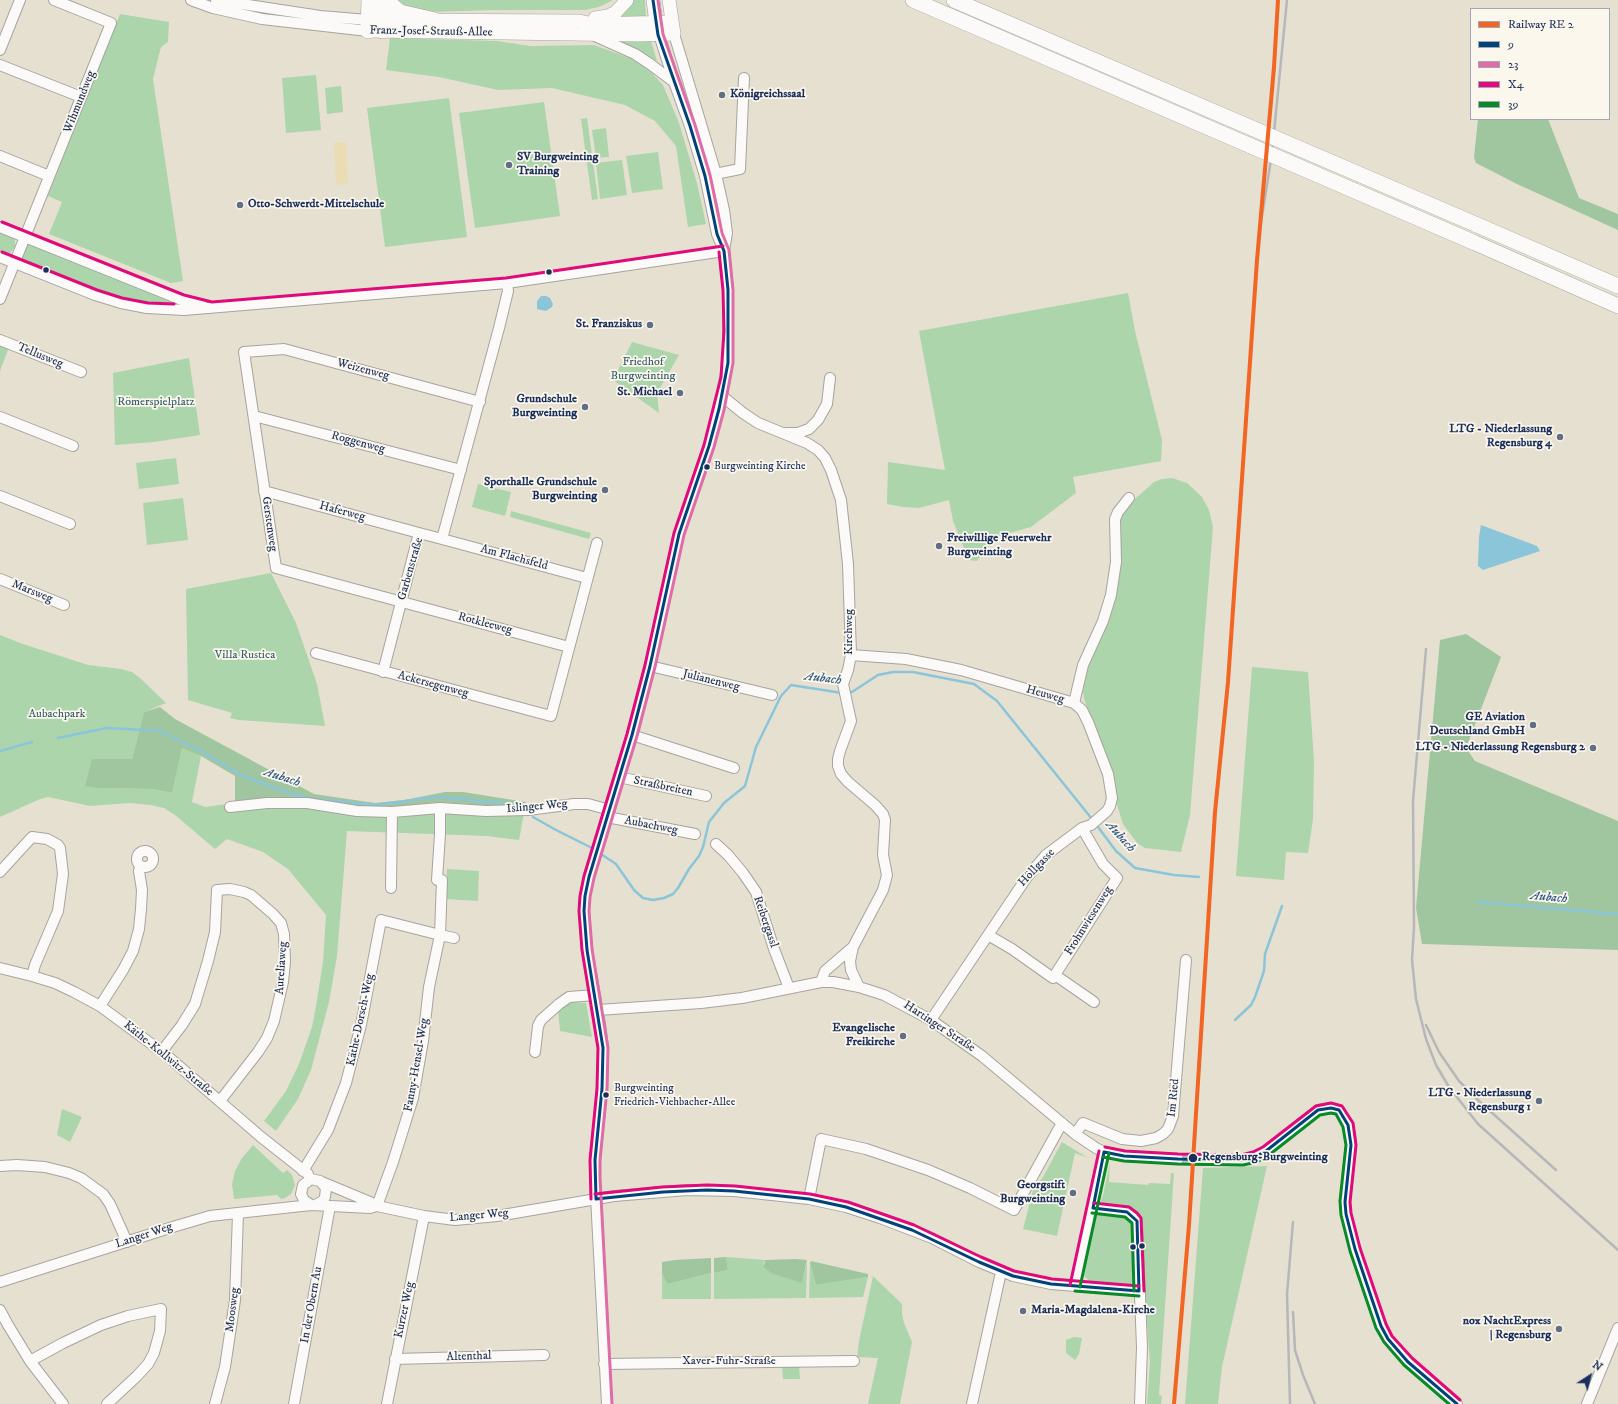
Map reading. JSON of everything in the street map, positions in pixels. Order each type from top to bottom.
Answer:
[{"type":"highway","points":[[369,0],[376,26]]},
{"type":"highway","points":[[376,26],[383,0]]},
{"type":"highway","points":[[386,0],[400,12],[435,20]]},
{"type":"highway","points":[[913,0],[1618,306]]},
{"type":"highway","points":[[954,0],[1618,286]]},
{"type":"main road","points":[[579,21],[608,16],[616,12],[627,0]]},
{"type":"main road","points":[[653,0],[657,29]]},
{"type":"main road","points":[[669,0],[673,28]]},
{"type":"main road","name":"Franz-Josef-Strauß-Allee","points":[[376,26],[435,20],[579,21],[593,24],[657,29]]},
{"type":"main road","name":"Franz-Josef-Strauß-Allee","points":[[376,26],[593,35],[673,28]]},
{"type":"street","points":[[0,50],[20,0]]},
{"type":"street","name":"Wihmundweg","points":[[0,299],[111,23],[54,0]]},
{"type":"street","name":"Franz-Josef-Strauß-Allee","points":[[191,0],[213,8],[262,19],[376,26]]},
{"type":"street","name":"Franz-Josef-Strauß-Allee","points":[[216,0],[376,26]]},
{"type":"street","points":[[607,1404],[595,1160],[602,1089],[603,1048],[598,1010],[586,950],[584,911],[589,877],[632,735],[650,666],[679,534],[709,446],[722,396],[728,363],[728,290],[724,251],[727,233],[724,210],[716,174],[673,28]]},
{"type":"street","points":[[657,29],[690,126],[704,176],[717,234],[724,251]]},
{"type":"street","points":[[593,35],[635,54],[674,82]]},
{"type":"street","points":[[0,65],[81,97]]},
{"type":"street","points":[[704,176],[740,169],[744,78]]},
{"type":"street","points":[[0,156],[49,176]]},
{"type":"street","points":[[0,227],[182,300],[212,307]]},
{"type":"street","points":[[0,257],[95,295],[121,303],[147,308],[184,310],[507,283],[724,251]]},
{"type":"street","name":"Garbenstraße","points":[[383,672],[419,533],[442,538],[499,328],[508,291],[507,283]]},
{"type":"street","name":"Tellusweg","points":[[0,340],[81,372]]},
{"type":"street","name":"Weizenweg","points":[[244,352],[284,349],[480,402]]},
{"type":"street","name":"Gerstenweg","points":[[244,352],[276,568],[402,601]]},
{"type":"street","points":[[782,433],[798,433],[809,429],[818,420],[827,404],[830,378]]},
{"type":"street","name":"Kirchweg","points":[[722,396],[758,423],[807,443],[818,450],[824,458],[836,483],[841,500],[848,564],[851,655],[848,670],[842,684],[851,721],[840,752],[838,766],[848,782],[875,805],[883,814],[885,820],[883,855],[887,875],[883,890],[853,947],[850,961],[851,970],[859,986]]},
{"type":"street","points":[[0,416],[73,446]]},
{"type":"street","name":"Roggenweg","points":[[254,416],[461,470]]},
{"type":"street","name":"Haferweg","points":[[264,491],[419,533]]},
{"type":"street","points":[[0,496],[70,524]]},
{"type":"street","name":"Heuweg","points":[[851,655],[906,659],[961,670],[1074,703],[1083,665],[1103,621],[1111,595],[1116,562],[1115,519],[1118,512],[1129,498]]},
{"type":"street","name":"Am Flachsfeld","points":[[442,538],[587,578]]},
{"type":"street","points":[[569,647],[597,543]]},
{"type":"street","name":"Marsweg","points":[[0,579],[64,605]]},
{"type":"street","name":"Rotkleeweg","points":[[402,601],[569,647]]},
{"type":"street","name":"Ackersegenweg","points":[[316,653],[551,716],[569,647]]},
{"type":"street","name":"Julianenweg","points":[[650,666],[772,695]]},
{"type":"street","name":"Höllgasse","points":[[931,1020],[1019,887],[1046,855],[1091,824],[1107,811],[1110,806],[1112,798],[1108,774],[1088,722],[1082,710],[1074,703]]},
{"type":"street","points":[[632,735],[734,768]]},
{"type":"street","name":"Straßbreiten","points":[[619,777],[706,796]]},
{"type":"street","name":"Islinger Weg","points":[[230,807],[267,803],[307,803],[363,811],[392,812],[440,808],[486,811],[528,810],[574,804],[588,804],[608,814]]},
{"type":"street","points":[[440,808],[437,880],[442,880],[440,935],[454,938]]},
{"type":"street","points":[[392,812],[392,888]]},
{"type":"street","name":"Aubachweg","points":[[608,814],[695,834]]},
{"type":"street","name":"Frohnwiesenweg","points":[[1055,974],[1117,878],[1103,864],[1091,824]]},
{"type":"street","points":[[0,872],[32,838],[47,839],[54,842],[60,848],[63,874],[58,911],[35,965],[32,976]]},
{"type":"street","name":"Reibergassl","points":[[716,844],[728,855],[756,892],[774,949],[789,988]]},
{"type":"street","points":[[100,1006],[123,970],[133,951],[139,929],[141,909],[142,890],[139,871],[140,866]]},
{"type":"street","name":"Aureliaweg","points":[[162,1051],[182,1025],[195,1004],[215,932],[217,890],[230,889],[250,895],[274,914],[281,923],[284,934],[285,961],[282,982],[274,1021],[267,1038],[220,1101]]},
{"type":"street","name":"Käthe-Dorsch-Weg","points":[[301,1169],[328,1130],[346,1083],[361,1025],[381,920],[440,935]]},
{"type":"street","name":"Fanny-Hensel-Weg","points":[[377,1206],[393,1162],[413,1098],[423,1041],[429,987],[440,935]]},
{"type":"street","points":[[988,935],[1012,949],[1053,978],[1055,974],[1094,1002]]},
{"type":"street","name":"Kirchweg","points":[[821,982],[825,972],[853,947]]},
{"type":"street","name":"Im Ried","points":[[1074,1134],[1083,1123],[1122,1139],[1141,1142],[1156,1138],[1168,1129],[1173,1116],[1186,960]]},
{"type":"street","name":"Käthe-Kollwitz-Straße","points":[[0,968],[32,976],[74,992],[100,1006],[162,1051],[301,1169],[321,1181],[377,1206]]},
{"type":"street","name":"Hartinger Straße","points":[[598,1010],[701,1003],[742,998],[821,982],[833,982],[859,986],[884,995],[931,1020],[982,1056],[1074,1134],[1104,1152],[1124,1156],[1178,1159]]},
{"type":"street","points":[[535,1052],[538,1026],[541,1020],[558,1004],[569,997],[595,995]]},
{"type":"street","points":[[1196,1160],[1242,1160],[1255,1157],[1266,1151],[1308,1116],[1322,1108],[1339,1110],[1348,1125],[1351,1145],[1346,1185],[1346,1214],[1355,1249],[1374,1308],[1388,1339],[1408,1362],[1457,1404]]},
{"type":"street","points":[[809,1199],[821,1139],[871,1151],[928,1170],[970,1188],[1014,1210],[1062,1123]]},
{"type":"street","points":[[1075,1286],[1104,1152]]},
{"type":"street","points":[[0,1166],[17,1165],[45,1168],[69,1173],[81,1178],[103,1194],[110,1204],[127,1242]]},
{"type":"street","points":[[292,1208],[302,1189],[311,1179],[321,1181],[326,1188],[326,1197],[320,1204],[313,1205],[304,1200],[302,1189],[303,1175],[301,1169]]},
{"type":"street","name":"Langer Weg","points":[[0,1282],[210,1216],[313,1205],[370,1208],[377,1206],[424,1216],[456,1220],[487,1217],[596,1199],[663,1192],[707,1190],[734,1191],[809,1199],[846,1208],[912,1230],[1001,1272],[1013,1276],[1051,1284],[1139,1291]]},
{"type":"street","name":"In der Obern Au","points":[[294,1404],[330,1206]]},
{"type":"street","points":[[1093,1208],[1126,1212],[1137,1221],[1142,1348],[1140,1404]]},
{"type":"street","name":"Moosweg","points":[[215,1404],[225,1367],[235,1300],[238,1214]]},
{"type":"street","name":"Kurzer Weg","points":[[387,1404],[424,1216]]},
{"type":"street","points":[[972,1404],[1001,1272]]},
{"type":"street","points":[[30,1361],[101,1325],[128,1316],[161,1309],[160,1331],[154,1353],[148,1364],[107,1404]]},
{"type":"street","points":[[0,1310],[30,1361],[63,1404]]},
{"type":"street","points":[[1587,1404],[1618,1328]]},
{"type":"street","name":"Altenthal","points":[[395,1359],[544,1355]]},
{"type":"street","name":"Xaver-Fuhr-Straße","points":[[604,1364],[854,1361]]},
{"type":"green space","points":[[393,0],[613,0],[599,7],[585,10],[429,12],[405,8]]},
{"type":"green space","points":[[633,0],[645,0],[646,18],[622,17],[620,15]]},
{"type":"green space","points":[[120,14],[169,22],[168,42],[161,47],[153,79],[183,281],[171,283],[49,234],[62,202],[48,196]]},
{"type":"green space","points":[[390,38],[497,41],[530,46],[594,45],[635,60],[652,73],[663,85],[679,123],[697,183],[706,224],[688,227],[676,146],[655,121],[625,105],[552,88],[498,90],[439,77],[386,70]]},
{"type":"green space","points":[[651,41],[657,61],[621,42]]},
{"type":"green space","points":[[316,75],[321,130],[286,133],[282,78]]},
{"type":"green space","points":[[341,86],[343,112],[327,114],[325,88]]},
{"type":"green space","points":[[449,98],[467,237],[385,247],[367,108]]},
{"type":"green space","name":"SV Burgweinting Training","points":[[544,102],[560,216],[475,228],[459,113]]},
{"type":"green space","points":[[587,118],[598,199],[592,200],[581,119]]},
{"type":"green space","points":[[1478,120],[1548,120],[1579,198],[1618,214],[1618,230],[1517,184],[1476,163],[1474,157]]},
{"type":"green space","points":[[606,128],[609,157],[596,158],[592,130]]},
{"type":"green space","points":[[658,152],[663,189],[632,193],[626,156]]},
{"type":"green space","points":[[622,160],[627,195],[600,199],[596,163]]},
{"type":"green space","points":[[0,231],[15,239],[15,247],[9,254],[4,256],[0,254]]},
{"type":"green space","points":[[29,243],[179,302],[180,307],[145,304],[106,295],[26,263],[23,260],[22,255],[25,247]]},
{"type":"green space","points":[[1128,293],[1135,331],[1162,440],[1161,461],[1073,477],[1076,493],[1031,527],[996,537],[977,561],[969,560],[953,521],[949,500],[919,508],[887,504],[888,462],[945,470],[919,331]]},
{"type":"green space","name":"Friedhof Burgweinting","points":[[632,342],[679,355],[657,393],[659,413],[613,380]]},
{"type":"green space","points":[[0,343],[9,347],[0,371]]},
{"type":"green space","name":"Römerspielplatz","points":[[189,358],[200,435],[154,442],[115,445],[113,373]]},
{"type":"green space","points":[[176,458],[179,484],[139,489],[136,463]]},
{"type":"green space","points":[[1172,478],[1187,483],[1202,497],[1209,510],[1213,527],[1190,815],[1181,852],[1145,848],[1137,843],[1123,824],[1115,798],[1110,774],[1084,699],[1083,691],[1086,671],[1111,609],[1118,522],[1126,507],[1154,482]]},
{"type":"green space","points":[[478,484],[511,492],[505,516],[472,507]]},
{"type":"green space","points":[[183,498],[188,540],[147,545],[143,503]]},
{"type":"green space","points":[[511,511],[591,533],[589,539],[510,517]]},
{"type":"green space","name":"Villa Rustica","points":[[271,573],[296,623],[317,684],[325,726],[239,720],[230,718],[232,713],[188,700],[186,589]]},
{"type":"green space","points":[[1466,634],[1501,657],[1466,748],[1475,761],[1618,821],[1618,950],[1422,944],[1416,908],[1440,640]]},
{"type":"green space","name":"Aubachpark","points":[[0,635],[88,665],[121,669],[132,672],[166,703],[144,712],[132,759],[92,760],[98,788],[152,789],[172,793],[182,747],[201,756],[192,802],[205,807],[235,803],[235,776],[374,809],[438,802],[525,808],[519,840],[487,836],[347,831],[337,956],[329,1002],[311,1070],[298,1099],[276,1131],[264,1121],[286,1091],[299,1064],[312,1027],[323,962],[326,915],[288,869],[263,852],[227,839],[215,849],[175,815],[164,808],[130,803],[90,806],[48,797],[40,799],[0,817]]},
{"type":"green space","points":[[1252,667],[1308,672],[1314,761],[1313,819],[1308,853],[1286,852],[1284,880],[1236,876]]},
{"type":"green space","points":[[160,707],[175,719],[314,794],[375,803],[404,800],[445,792],[463,792],[526,802],[525,808],[438,802],[374,809],[235,803],[235,776],[201,756],[182,748],[172,793],[152,789],[98,788],[85,786],[92,759],[132,759],[144,712]]},
{"type":"green space","points":[[447,869],[479,871],[478,901],[445,899]]},
{"type":"green space","points":[[572,1002],[586,1003],[592,1037],[560,1031],[558,1010],[565,1004]]},
{"type":"green space","points":[[62,1109],[82,1117],[70,1142],[57,1135]]},
{"type":"green space","points":[[1062,1142],[1088,1158],[1075,1153],[1057,1236],[1023,1229],[1033,1190],[1043,1177]]},
{"type":"green space","points":[[253,1145],[283,1173],[287,1170],[292,1175],[295,1185],[291,1194],[281,1199],[277,1195],[234,1199],[232,1184],[235,1171],[242,1158]]},
{"type":"green space","points":[[1110,1163],[1109,1182],[1148,1185],[1149,1183],[1170,1184],[1171,1173],[1174,1173],[1159,1395],[1162,1396],[1161,1404],[1147,1404],[1150,1362],[1144,1286],[1091,1282],[1084,1276],[1094,1222],[1103,1195]]},
{"type":"green space","points":[[1267,1166],[1222,1367],[1218,1404],[1185,1404],[1203,1168]]},
{"type":"green space","points":[[726,1257],[765,1260],[763,1264],[802,1282],[807,1263],[806,1298],[714,1299],[714,1273],[728,1270]]},
{"type":"green space","points":[[726,1257],[728,1270],[714,1273],[714,1258]]},
{"type":"green space","points":[[711,1258],[711,1273],[668,1284],[662,1273],[662,1262]]},
{"type":"green space","points":[[765,1260],[807,1260],[802,1283],[771,1273],[764,1267]]},
{"type":"green space","points":[[811,1261],[868,1274],[868,1277],[816,1285],[810,1263]]},
{"type":"green space","points":[[810,1263],[816,1285],[868,1277],[863,1297],[809,1298]]},
{"type":"green space","points":[[662,1273],[668,1284],[711,1273],[711,1299],[662,1299]]},
{"type":"green space","points":[[873,1276],[902,1304],[904,1323],[912,1342],[900,1404],[868,1404],[878,1358],[857,1357]]},
{"type":"green space","points":[[1074,1337],[1082,1338],[1079,1354],[1075,1360],[1066,1353],[1066,1340]]},
{"type":"green space","points":[[799,1365],[800,1379],[783,1379],[782,1366]]},
{"type":"sand","points":[[334,142],[346,142],[348,184],[336,185]]},
{"type":"water","points":[[541,296],[550,298],[553,304],[552,307],[546,311],[537,309],[537,301]]},
{"type":"water","points":[[1481,525],[1537,546],[1540,551],[1483,570],[1478,566]]},
{"type":"waterway","name":"Aubach","points":[[847,692],[852,692],[878,675],[893,672],[913,672],[974,684],[997,701],[1092,819]]},
{"type":"waterway","name":"Aubach","points":[[598,852],[616,864],[634,890],[643,898],[653,900],[664,898],[673,894],[699,856],[703,847],[709,822],[724,803],[745,786],[756,747],[781,696],[791,685],[842,693]]},
{"type":"waterway","name":"Aubach","points":[[58,738],[107,728],[160,731],[201,751],[243,776],[292,794],[314,799],[374,805],[438,797],[512,804]]},
{"type":"waterway","name":"Aubach","points":[[0,751],[32,742]]},
{"type":"waterway","name":"Aubach","points":[[533,817],[594,849]]},
{"type":"waterway","name":"Aubach","points":[[1095,823],[1116,851],[1135,868],[1174,875],[1199,877]]},
{"type":"waterway","name":"Aubach","points":[[1478,902],[1618,914]]},
{"type":"waterway","points":[[1235,1020],[1251,1005],[1255,997],[1264,971],[1265,954],[1282,906]]},
{"type":"tunnel","points":[[1178,1159],[1196,1160]]},
{"type":"railway","points":[[1258,242],[1272,153],[1287,0]]},
{"type":"railway","points":[[1426,649],[1413,801],[1414,927],[1412,960],[1416,999],[1426,1039],[1436,1065],[1449,1087],[1478,1124],[1618,1250]]},
{"type":"railway","points":[[1426,1025],[1439,1052],[1459,1081],[1481,1103],[1556,1170]]},
{"type":"railway","points":[[1290,1404],[1287,1294],[1293,1222]]},
{"type":"railway","points":[[1293,1312],[1295,1350],[1315,1404]]},
{"type":"transit line","name":"9","points":[[596,1199],[595,1160],[602,1089],[603,1048],[587,950],[584,911],[585,896],[589,877],[632,735],[650,666],[679,534],[709,446],[719,409],[728,363],[728,290],[724,251],[717,234],[705,176],[690,126],[658,35],[653,0]]},
{"type":"transit line","name":"23","points":[[612,1404],[600,1178],[600,1160],[607,1089],[608,1048],[592,949],[589,911],[590,897],[594,878],[637,736],[655,667],[684,535],[714,447],[724,410],[733,363],[733,290],[729,250],[722,233],[710,175],[695,125],[663,34],[658,0]]},
{"type":"transit line","points":[[1174,1404],[1189,1225],[1215,812],[1228,682],[1257,260],[1274,67],[1278,0]]},
{"type":"transit line","name":"X4","points":[[2,222],[184,295],[212,302],[506,278],[723,246]]},
{"type":"transit line","name":"X4","points":[[2,252],[97,290],[122,298],[148,303],[174,304]]},
{"type":"transit line","name":"X4","points":[[591,1199],[590,1160],[597,1089],[598,1048],[582,950],[579,911],[580,896],[584,876],[627,734],[645,665],[674,533],[704,445],[721,377],[724,331],[723,290],[719,252]]},
{"type":"transit line","name":"X4","points":[[1105,1147],[1125,1151],[1241,1155],[1253,1152],[1263,1147],[1316,1106],[1331,1103],[1342,1106],[1353,1123],[1356,1145],[1350,1202],[1351,1213],[1360,1248],[1386,1324],[1392,1336],[1412,1358],[1460,1400]]},
{"type":"transit line","name":"9","points":[[1104,1152],[1124,1156],[1242,1160],[1255,1157],[1266,1151],[1318,1110],[1331,1108],[1339,1110],[1348,1125],[1351,1145],[1345,1202],[1346,1214],[1355,1249],[1381,1326],[1388,1339],[1408,1362],[1457,1404]]},
{"type":"transit line","name":"39","points":[[1103,1157],[1124,1161],[1243,1165],[1257,1162],[1269,1155],[1320,1115],[1331,1113],[1336,1114],[1343,1127],[1346,1145],[1340,1201],[1341,1215],[1350,1251],[1376,1328],[1384,1342],[1404,1365],[1449,1404]]},
{"type":"transit line","name":"X4","points":[[1070,1285],[1099,1151]]},
{"type":"transit line","name":"9","points":[[1093,1208],[1104,1152]]},
{"type":"transit line","name":"39","points":[[1080,1287],[1109,1153]]},
{"type":"transit line","name":"X4","points":[[595,1194],[662,1187],[707,1185],[735,1186],[810,1194],[848,1202],[914,1225],[1014,1271],[1052,1279],[1139,1286]]},
{"type":"transit line","name":"9","points":[[596,1199],[663,1192],[707,1190],[734,1191],[809,1199],[846,1207],[912,1230],[979,1262],[1013,1276],[1051,1284],[1139,1291]]},
{"type":"transit line","name":"X4","points":[[1094,1203],[1129,1207],[1141,1218],[1144,1291]]},
{"type":"transit line","name":"9","points":[[1093,1208],[1127,1212],[1137,1221],[1139,1291]]},
{"type":"transit line","name":"39","points":[[1092,1213],[1125,1217],[1132,1223],[1134,1291]]},
{"type":"transit line","name":"39","points":[[1075,1291],[1139,1296]]},
{"type":"place","name":"Königreichssaal","points":[[722,95]]},
{"type":"place","name":"SV Burgweinting Training","points":[[509,165]]},
{"type":"place","name":"Otto-Schwerdt-Mittelschule","points":[[240,205]]},
{"type":"place","name":"St. Franziskus","points":[[650,325]]},
{"type":"place","name":"St. Michael","points":[[680,393]]},
{"type":"place","name":"Grundschule Burgweinting","points":[[585,407]]},
{"type":"place","name":"LTG - Niederlassung Regensburg 4","points":[[1560,437]]},
{"type":"place","name":"Burgweinting Kirche","points":[[707,467]]},
{"type":"place","name":"Sporthalle Grundschule Burgweinting","points":[[605,490]]},
{"type":"place","name":"Freiwillige Feuerwehr Burgweinting","points":[[939,546]]},
{"type":"place","name":"GE Aviation Deutschland GmbH","points":[[1533,725]]},
{"type":"place","name":"LTG - Niederlassung Regensburg 2","points":[[1593,748]]},
{"type":"place","name":"Evangelische Freikirche","points":[[903,1036]]},
{"type":"place","name":"Burgweinting Friedrich-Viehbacher-Allee","points":[[606,1095]]},
{"type":"place","name":"LTG - Niederlassung Regensburg 1","points":[[1539,1101]]},
{"type":"place","name":"Regensburg-Burgweinting","points":[[1193,1158]]},
{"type":"place","name":"Georgstift Burgweinting","points":[[1073,1193]]},
{"type":"place","name":"Maria-Magdalena-Kirche","points":[[1023,1311]]},
{"type":"place","name":"nox NachtExpress | Regensburg","points":[[1559,1329]]}]
